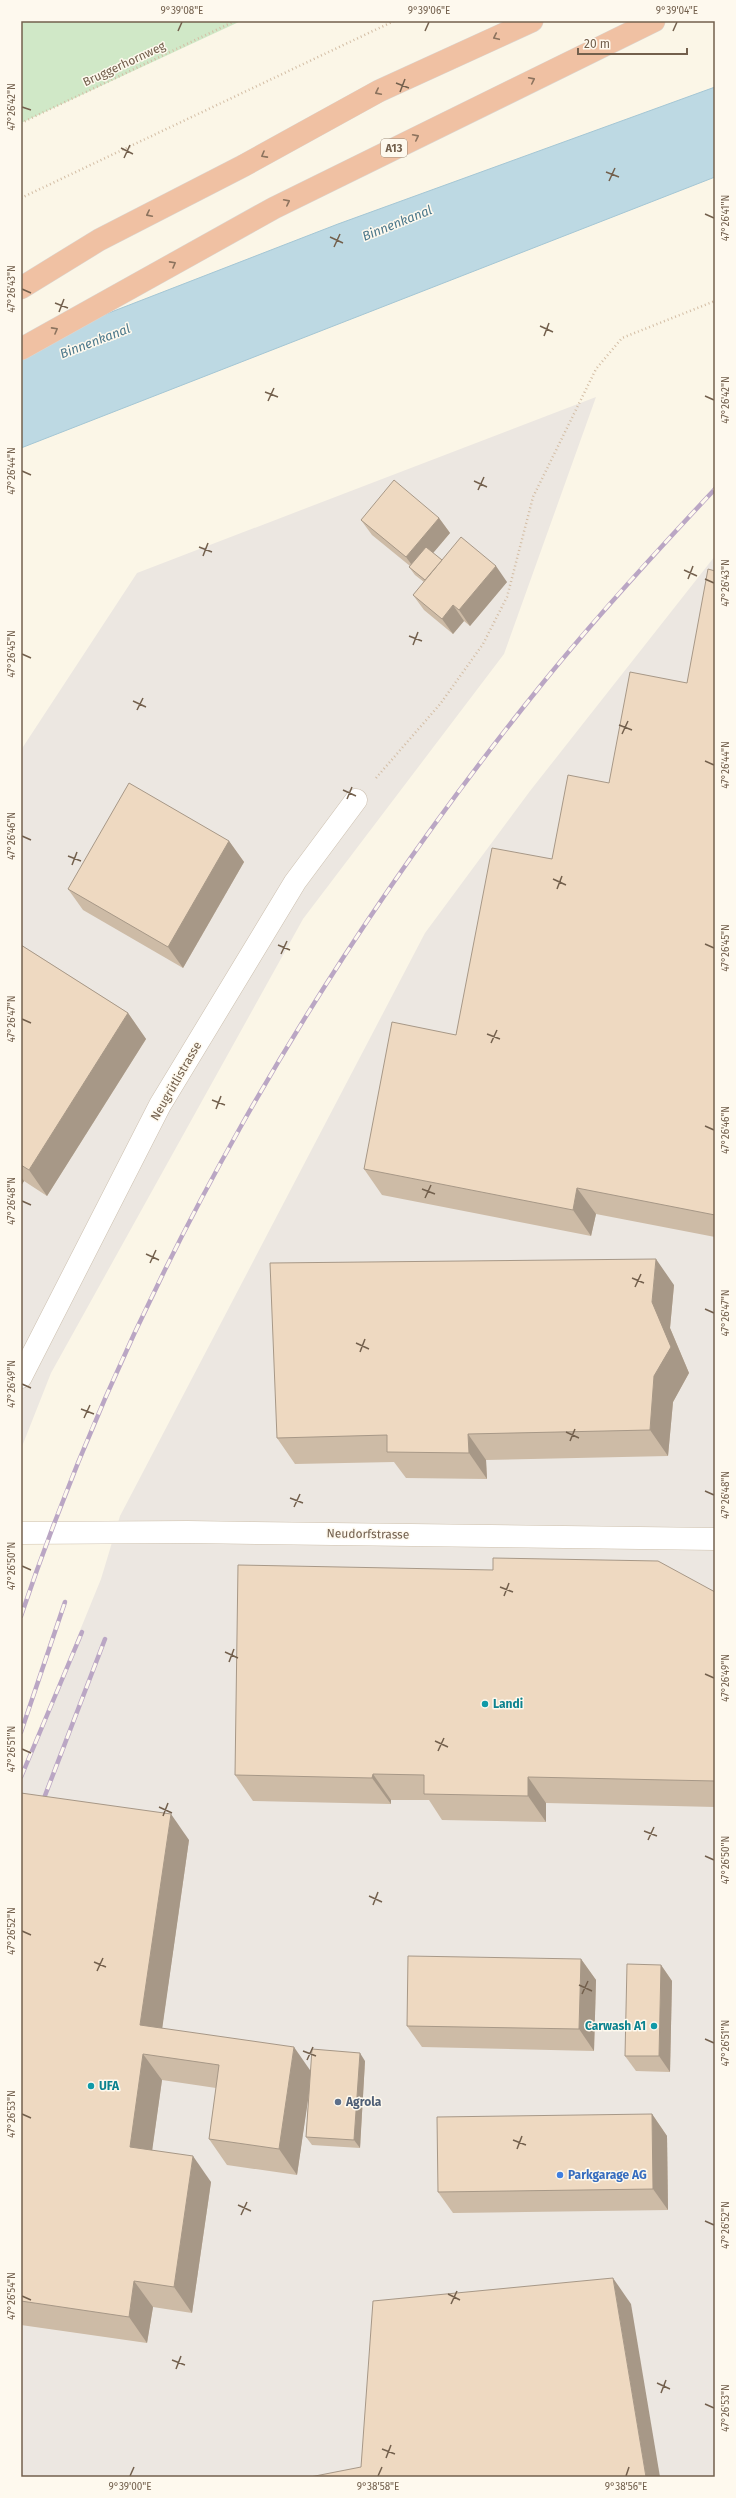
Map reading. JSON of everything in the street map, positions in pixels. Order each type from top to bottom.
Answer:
[{"type":"highway","points":[[21,288],[99,240],[243,166],[379,91],[532,21]]},
{"type":"highway","name":"A13","points":[[21,349],[274,208],[654,21]]},
{"type":"main road","name":"Neugrütlistrasse","points":[[21,1378],[160,1105],[295,882],[356,800]]},
{"type":"main road","name":"Neudorfstrasse","points":[[21,1533],[188,1532],[715,1540]]},
{"type":"path","name":"Bruggerhornweg","points":[[21,123],[236,21]]},
{"type":"path","points":[[21,198],[394,21]]},
{"type":"path","points":[[356,800],[441,703],[483,644],[507,597],[533,497],[596,369],[622,338],[715,301]]},
{"type":"shaded area","points":[[596,397],[504,654],[303,919],[51,1373],[21,1449],[21,750],[137,573]]},
{"type":"shaded area","points":[[715,556],[715,2477],[21,2477],[21,1775],[101,1579],[120,1516],[425,933],[530,791]]},
{"type":"green space","points":[[21,21],[241,21],[21,123]]},
{"type":"water","name":"Binnenkanal","points":[[715,87],[715,177],[21,448],[21,347],[338,224]]},
{"type":"building","points":[[394,480],[439,518],[406,557],[361,520]]},
{"type":"building","points":[[461,537],[496,566],[459,610],[453,605],[442,619],[413,595]]},
{"type":"building","points":[[426,547],[442,560],[425,580],[409,567]]},
{"type":"building","points":[[708,569],[715,571],[715,1215],[577,1188],[573,1210],[364,1169],[392,1022],[456,1035],[492,848],[552,859],[568,775],[609,783],[630,672],[687,683]]},
{"type":"building","points":[[129,783],[229,841],[168,947],[68,889]]},
{"type":"building","points":[[21,945],[128,1013],[29,1170],[21,1165]]},
{"type":"building","points":[[656,1259],[652,1302],[671,1347],[654,1376],[650,1430],[468,1434],[469,1453],[387,1452],[387,1435],[277,1438],[270,1263]]},
{"type":"building","name":"Landi","points":[[493,1558],[658,1561],[715,1592],[715,1781],[528,1777],[528,1796],[424,1794],[424,1775],[373,1774],[372,1778],[235,1775],[238,1565],[493,1570]]},
{"type":"building","name":"UFA","points":[[21,1793],[171,1814],[140,2025],[294,2047],[279,2149],[209,2139],[219,2065],[143,2054],[130,2147],[193,2156],[174,2287],[134,2281],[129,2317],[21,2301]]},
{"type":"building","points":[[408,1956],[581,1959],[579,2029],[407,2026]]},
{"type":"building","points":[[627,1964],[661,1965],[659,2056],[625,2056]]},
{"type":"building","points":[[312,2049],[360,2053],[354,2140],[306,2137]]},
{"type":"building","name":"Parkgarage AG","points":[[652,2114],[653,2189],[438,2192],[437,2117]]},
{"type":"building","points":[[613,2278],[646,2477],[310,2477],[361,2467],[373,2301]]},
{"type":"railway","points":[[21,1616],[67,1491],[119,1367],[177,1246],[240,1128],[309,1012],[382,899],[460,790],[542,684],[626,585],[715,489]]},
{"type":"railway","points":[[21,1732],[65,1602]]},
{"type":"railway","points":[[21,1777],[82,1632]]},
{"type":"railway","points":[[41,1806],[105,1639]]},
{"type":"place","name":"Landi","points":[[485,1704]]},
{"type":"place","name":"Carwash A1","points":[[654,2026]]},
{"type":"place","name":"UFA","points":[[91,2086]]},
{"type":"place","name":"Agrola","points":[[338,2102]]},
{"type":"place","name":"Parkgarage AG","points":[[560,2175]]}]
